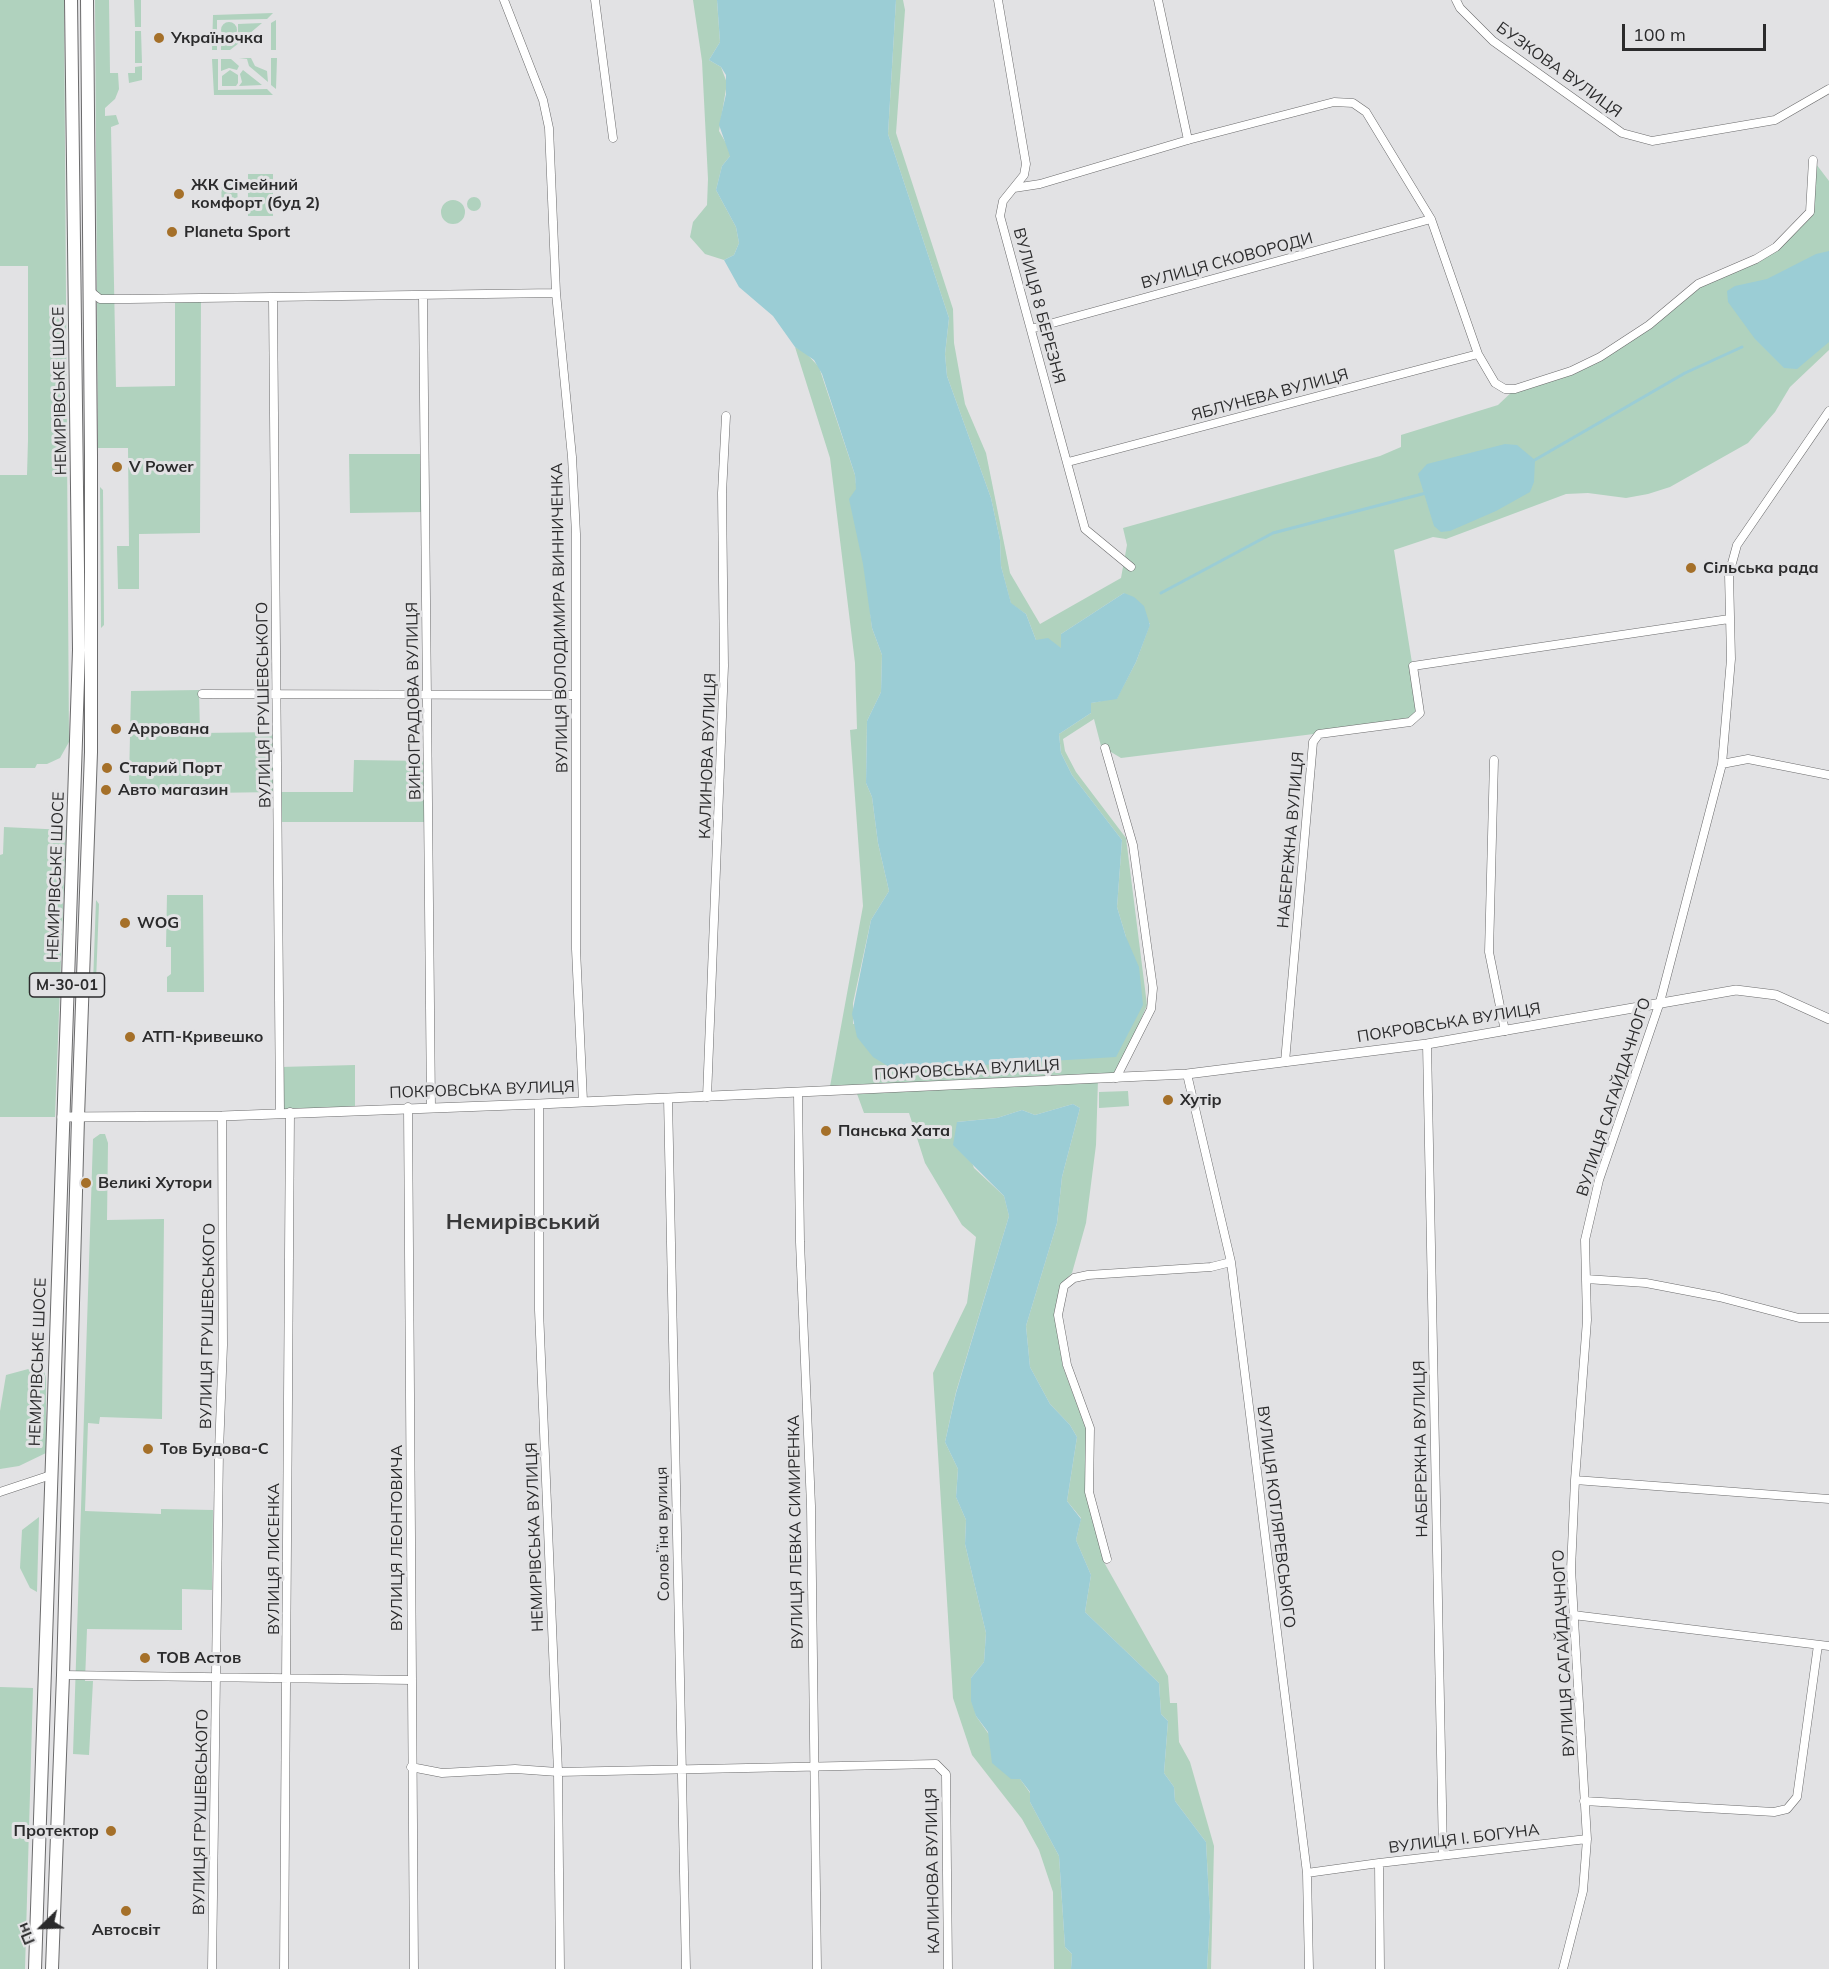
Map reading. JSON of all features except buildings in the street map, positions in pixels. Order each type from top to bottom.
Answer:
[{"type":"main road","name":"НЕМИРІВСЬКЕ ШОСЕ","points":[[35,1969],[79,650],[71,0]]},
{"type":"main road","name":"НЕМИРІВСЬКЕ ШОСЕ","points":[[52,1969],[91,752],[95,302],[90,291],[87,0]]},
{"type":"street","name":"ВУЛИЦЯ ВОЛОДИМИРА ВИННИЧЕНКА","points":[[504,0],[548,117],[556,293],[572,457],[576,534],[576,949],[583,1101]]},
{"type":"street","points":[[595,0],[613,138]]},
{"type":"street","name":"ВУЛИЦЯ 8 БЕРЕЗНЯ","points":[[998,0],[1026,164],[1024,175],[1003,201],[1000,216],[1085,529],[1131,567]]},
{"type":"street","points":[[1158,0],[1188,140]]},
{"type":"street","name":"БУЗКОВА ВУЛИЦЯ","points":[[1456,0],[1460,8],[1493,41],[1622,133],[1652,141],[1775,120],[1829,89]]},
{"type":"street","points":[[1014,188],[1040,184],[1188,140],[1335,102],[1353,103],[1366,112],[1431,219],[1478,354],[1495,384],[1505,389],[1515,389],[1571,371],[1617,347],[1698,284],[1756,259],[1776,247],[1810,212],[1813,160]]},
{"type":"street","name":"ВУЛИЦЯ СКОВОРОДИ","points":[[1031,329],[1431,219]]},
{"type":"street","points":[[95,302],[556,293]]},
{"type":"street","name":"ВИНОГРАДОВА ВУЛИЦЯ","points":[[423,296],[431,1107]]},
{"type":"street","name":"ВУЛИЦЯ ГРУШЕВСЬКОГО","points":[[273,298],[280,1113]]},
{"type":"street","name":"ЯБЛУНЕВА ВУЛИЦЯ","points":[[1068,462],[1478,354]]},
{"type":"street","name":"ВУЛИЦЯ САГАЙДАЧНОГО","points":[[1563,1969],[1583,1891],[1587,1839],[1571,1569],[1587,1320],[1585,1240],[1599,1179],[1660,1002],[1722,764],[1731,659],[1729,574],[1737,545],[1829,411]]},
{"type":"street","name":"КАЛИНОВА ВУЛИЦЯ","points":[[707,1096],[724,677],[722,493],[726,416]]},
{"type":"street","name":"НАБЕРЕЖНА ВУЛИЦЯ","points":[[1285,1062],[1313,742],[1319,734],[1410,722],[1420,713],[1413,666],[1729,619]]},
{"type":"street","points":[[202,694],[576,695]]},
{"type":"street","points":[[1105,748],[1133,844],[1153,988],[1151,1009],[1116,1078]]},
{"type":"street","points":[[1722,764],[1749,759],[1829,775]]},
{"type":"street","points":[[1494,760],[1489,952],[1505,1031]]},
{"type":"street","name":"ПОКРОВСЬКА ВУЛИЦЯ","points":[[62,1118],[222,1116],[408,1107],[798,1094],[1188,1074],[1427,1044],[1720,992],[1764,992],[1789,999],[1829,1019]]},
{"type":"street","name":"НАБЕРЕЖНА ВУЛИЦЯ","points":[[1427,1044],[1443,1854]]},
{"type":"street","name":"ВУЛИЦЯ КОТЛЯРЕВСЬКОГО","points":[[1188,1074],[1231,1262],[1306,1873],[1309,1969]]},
{"type":"street","name":"ВУЛИЦЯ ЛЕВКА СИМИРЕНКА","points":[[798,1094],[800,1242],[811,1506],[817,1969]]},
{"type":"street","name":"Соловʼїна вулиця","points":[[668,1098],[686,1969]]},
{"type":"street","name":"НЕМИРІВСЬКА ВУЛИЦЯ","points":[[539,1104],[539,1311],[558,1772],[560,1969]]},
{"type":"street","name":"ВУЛИЦЯ ЛЕОНТОВИЧА","points":[[408,1107],[414,1969]]},
{"type":"street","name":"ВУЛИЦЯ ЛИСЕНКА","points":[[284,1969],[290,1112]]},
{"type":"street","name":"ВУЛИЦЯ ГРУШЕВСЬКОГО","points":[[212,1969],[223,1345],[222,1116]]},
{"type":"street","points":[[1107,1560],[1089,1492],[1090,1428],[1067,1365],[1058,1315],[1064,1287],[1074,1278],[1088,1275],[1211,1268],[1231,1262]]},
{"type":"street","points":[[1586,1279],[1646,1283],[1719,1297],[1799,1318],[1829,1318]]},
{"type":"street","points":[[0,1492],[51,1475]]},
{"type":"street","points":[[1575,1480],[1829,1499]]},
{"type":"street","points":[[1573,1615],[1829,1646]]},
{"type":"street","points":[[1584,1801],[1774,1812],[1787,1809],[1797,1797],[1818,1645]]},
{"type":"street","points":[[63,1675],[411,1680]]},
{"type":"street","name":"КАЛИНОВА ВУЛИЦЯ","points":[[813,1768],[936,1764],[946,1774],[948,1969]]},
{"type":"street","points":[[411,1767],[442,1773],[515,1769],[558,1772],[682,1768],[813,1768]]},
{"type":"street","name":"ВУЛИЦЯ І. БОГУНА","points":[[1380,1969],[1379,1863],[1587,1839]]},
{"type":"street","points":[[1306,1873],[1379,1863]]},
{"type":"green space","points":[[0,0],[64,0],[69,742],[60,758],[47,764],[37,764],[35,768],[0,768],[0,475],[27,475],[28,266],[0,266]]},
{"type":"green space","points":[[95,0],[109,0],[110,73],[118,73],[119,89],[115,99],[105,108],[105,116],[116,115],[119,124],[111,127],[116,387],[175,386],[175,299],[201,299],[200,533],[139,534],[139,589],[118,589],[117,546],[129,546],[128,448],[98,448]]},
{"type":"green space","points":[[134,0],[141,0],[141,27],[135,27]]},
{"type":"green space","points":[[693,0],[717,0],[720,42],[709,60],[721,67],[727,83],[719,131],[730,150],[730,156],[722,166],[716,190],[736,227],[739,243],[734,255],[724,260],[705,254],[690,237],[693,222],[707,205],[708,179],[702,61]]},
{"type":"green space","points":[[896,0],[903,0],[905,10],[896,133],[953,309],[954,343],[965,404],[986,453],[1010,573],[1040,624],[1121,578],[1127,545],[1123,528],[1380,456],[1401,447],[1401,435],[1498,405],[1515,389],[1600,357],[1698,284],[1766,254],[1810,212],[1813,160],[1829,181],[1829,350],[1790,387],[1775,412],[1748,443],[1670,487],[1648,494],[1626,498],[1588,493],[1566,494],[1446,539],[1433,537],[1394,550],[1420,713],[1410,722],[1121,758],[1101,746],[1094,719],[1063,739],[1065,751],[1076,772],[1126,838],[1147,1005],[1116,1078],[1098,1079],[1096,1145],[1086,1223],[1072,1273],[1061,1285],[1054,1313],[1063,1367],[1086,1429],[1086,1492],[1105,1564],[1168,1676],[1170,1703],[1177,1703],[1179,1742],[1190,1762],[1214,1846],[1211,1969],[1207,1969],[1210,1917],[1206,1842],[1175,1801],[1174,1787],[1164,1773],[1168,1721],[1161,1714],[1159,1683],[1085,1612],[1091,1575],[1076,1540],[1081,1518],[1067,1501],[1077,1437],[1070,1425],[1050,1404],[1030,1367],[1026,1326],[1057,1223],[1062,1177],[1080,1108],[1073,1104],[1035,1115],[1022,1110],[997,1118],[957,1122],[974,1168],[1004,1196],[1009,1216],[956,1392],[945,1442],[958,1469],[956,1497],[966,1520],[965,1544],[986,1633],[984,1662],[971,1678],[976,1716],[1030,1793],[1030,1802],[1059,1856],[1065,1947],[1072,1954],[1071,1969],[1054,1969],[1053,1892],[1039,1850],[1022,1819],[972,1755],[953,1698],[933,1373],[967,1303],[976,1237],[962,1225],[925,1163],[909,1113],[864,1113],[856,1091],[829,1092],[863,906],[850,730],[857,729],[855,663],[830,458],[795,347],[805,352],[819,367],[855,475],[872,628],[882,655],[881,692],[867,721],[866,783],[872,797],[878,843],[889,891],[871,920],[853,1003],[853,1024],[1126,937],[1117,907],[1122,840],[1072,775],[1061,753],[1059,734],[1091,713],[1091,703],[1117,698],[1136,662],[1150,624],[1124,593],[1061,634],[1062,649],[1051,642],[1036,640],[1026,614],[1011,604],[1001,566],[1000,540],[991,498],[947,376],[945,354],[949,318],[888,134]]},
{"type":"green space","points":[[273,13],[267,19],[217,20],[217,50],[212,50],[213,15]]},
{"type":"green space","points":[[276,20],[276,50],[271,50],[271,23]]},
{"type":"green space","points":[[229,22],[237,30],[229,38],[221,30]]},
{"type":"green space","points":[[262,23],[243,39],[238,34],[238,24]]},
{"type":"green space","points":[[135,31],[141,31],[142,63],[135,63]]},
{"type":"green space","points":[[235,37],[239,43],[230,50],[221,50],[221,38],[228,40]]},
{"type":"green space","points":[[239,58],[251,58],[255,66],[267,71],[268,82],[249,66],[247,59]]},
{"type":"green space","points":[[271,58],[277,58],[276,89],[271,85]]},
{"type":"green space","points":[[212,59],[218,59],[218,90],[267,89],[273,95],[214,95]]},
{"type":"green space","points":[[221,59],[231,59],[239,66],[237,70],[229,68],[221,71]]},
{"type":"green space","points":[[142,66],[142,80],[129,83],[128,73],[135,73],[135,67]]},
{"type":"green space","points":[[230,70],[238,75],[238,83],[236,86],[222,86],[222,76]]},
{"type":"green space","points":[[243,70],[262,85],[239,86],[242,82],[240,74]]},
{"type":"green space","points":[[248,174],[273,174],[273,216],[248,216]]},
{"type":"green space","points":[[221,183],[237,183],[238,208],[222,208]]},
{"type":"green space","points":[[471,197],[477,197],[481,204],[477,211],[471,211],[467,207],[467,201]]},
{"type":"green space","points":[[453,200],[461,204],[465,212],[461,220],[453,224],[445,220],[441,212],[445,204]]},
{"type":"green space","points":[[349,454],[425,454],[426,512],[350,513]]},
{"type":"green space","points":[[100,487],[103,490],[104,625],[101,628]]},
{"type":"green space","points":[[199,690],[200,733],[277,732],[279,792],[353,792],[354,760],[429,761],[429,822],[279,822],[278,792],[137,794],[129,780],[131,691]]},
{"type":"green space","points":[[4,827],[66,830],[55,1117],[0,1117],[0,855],[3,854]]},
{"type":"green space","points":[[167,895],[203,895],[204,992],[167,992],[167,977],[171,974],[171,947],[166,947]]},
{"type":"green space","points":[[96,900],[99,904],[96,982],[93,984]]},
{"type":"green space","points":[[355,1065],[355,1110],[280,1113],[280,1067]]},
{"type":"green space","points":[[1128,1091],[1129,1106],[1099,1108],[1099,1092]]},
{"type":"green space","points":[[100,1134],[105,1134],[108,1143],[107,1220],[164,1219],[162,1419],[100,1417],[99,1424],[88,1423],[85,1511],[161,1514],[161,1509],[213,1510],[212,1590],[182,1589],[182,1630],[87,1629],[85,1681],[93,1681],[89,1755],[73,1754],[93,1139]]},
{"type":"green space","points":[[32,1368],[43,1368],[46,1378],[46,1453],[19,1466],[0,1469],[0,1411],[6,1375]]},
{"type":"green space","points":[[39,1517],[37,1592],[30,1588],[20,1568],[22,1530]]},
{"type":"green space","points":[[0,1687],[33,1688],[25,1969],[0,1969]]},
{"type":"water","points":[[717,0],[896,0],[888,134],[949,318],[945,354],[947,376],[991,498],[1000,540],[1001,566],[1011,603],[1026,614],[1036,640],[1048,638],[1061,648],[1061,634],[1124,593],[1134,597],[1144,606],[1150,625],[1136,662],[1117,699],[1091,703],[1091,713],[1059,734],[1061,753],[1072,775],[1122,840],[1117,907],[1126,937],[1139,967],[1143,1005],[1116,1057],[902,1070],[891,1068],[873,1057],[857,1037],[852,1014],[871,920],[889,891],[878,843],[872,797],[866,783],[867,721],[881,692],[882,655],[872,628],[863,564],[849,499],[856,489],[855,475],[822,374],[814,360],[795,347],[773,316],[739,287],[724,260],[734,255],[739,243],[736,227],[716,190],[722,166],[730,156],[719,125],[726,94],[726,75],[721,67],[709,60],[720,42]]},
{"type":"water","points":[[1829,251],[1829,342],[1797,369],[1784,368],[1755,339],[1728,302],[1727,291],[1735,286],[1767,279],[1816,254]]},
{"type":"water","points":[[1505,444],[1517,445],[1535,460],[1534,482],[1530,492],[1496,511],[1450,531],[1441,532],[1434,526],[1418,474],[1427,464]]},
{"type":"water","points":[[1073,1104],[1080,1108],[1062,1177],[1057,1223],[1026,1326],[1030,1367],[1050,1404],[1070,1425],[1077,1437],[1067,1501],[1081,1519],[1076,1540],[1091,1575],[1085,1612],[1159,1683],[1161,1714],[1168,1721],[1164,1773],[1174,1787],[1175,1801],[1206,1842],[1210,1917],[1207,1969],[1071,1969],[1072,1954],[1065,1947],[1059,1856],[1030,1802],[1030,1792],[1020,1779],[1011,1779],[992,1763],[988,1732],[976,1716],[971,1701],[971,1678],[984,1662],[986,1633],[965,1544],[966,1520],[956,1497],[958,1469],[945,1442],[956,1393],[1009,1216],[1004,1196],[953,1145],[957,1122],[997,1118],[1022,1110],[1035,1115]]},
{"type":"waterway","points":[[1533,461],[1685,373],[1742,347]]},
{"type":"waterway","points":[[1161,593],[1273,533],[1426,493]]},
{"type":"place","name":"Україночка","points":[[159,38]]},
{"type":"place","name":"ЖК Сімейний комфорт (буд 2)","points":[[179,194]]},
{"type":"place","name":"Planeta Sport","points":[[172,232]]},
{"type":"place","name":"V Power","points":[[117,467]]},
{"type":"place","name":"Сільська рада","points":[[1691,568]]},
{"type":"place","name":"Аррована","points":[[116,729]]},
{"type":"place","name":"Старий Порт","points":[[107,768]]},
{"type":"place","name":"Авто магазин","points":[[106,790]]},
{"type":"place","name":"WOG","points":[[125,923]]},
{"type":"place","name":"АТП-Кривешко","points":[[130,1037]]},
{"type":"place","name":"Хутір","points":[[1168,1100]]},
{"type":"place","name":"Панська Хата","points":[[826,1131]]},
{"type":"place","name":"Великі Хутори","points":[[86,1183]]},
{"type":"place","name":"Тов Будова-С","points":[[148,1449]]},
{"type":"place","name":"ТОВ Астов","points":[[145,1658]]},
{"type":"place","name":"Протектор","points":[[111,1831]]},
{"type":"place","name":"Автосвіт","points":[[126,1911]]},
{"type":"district","name":"Немирівський","points":[[523,1222]]}]
